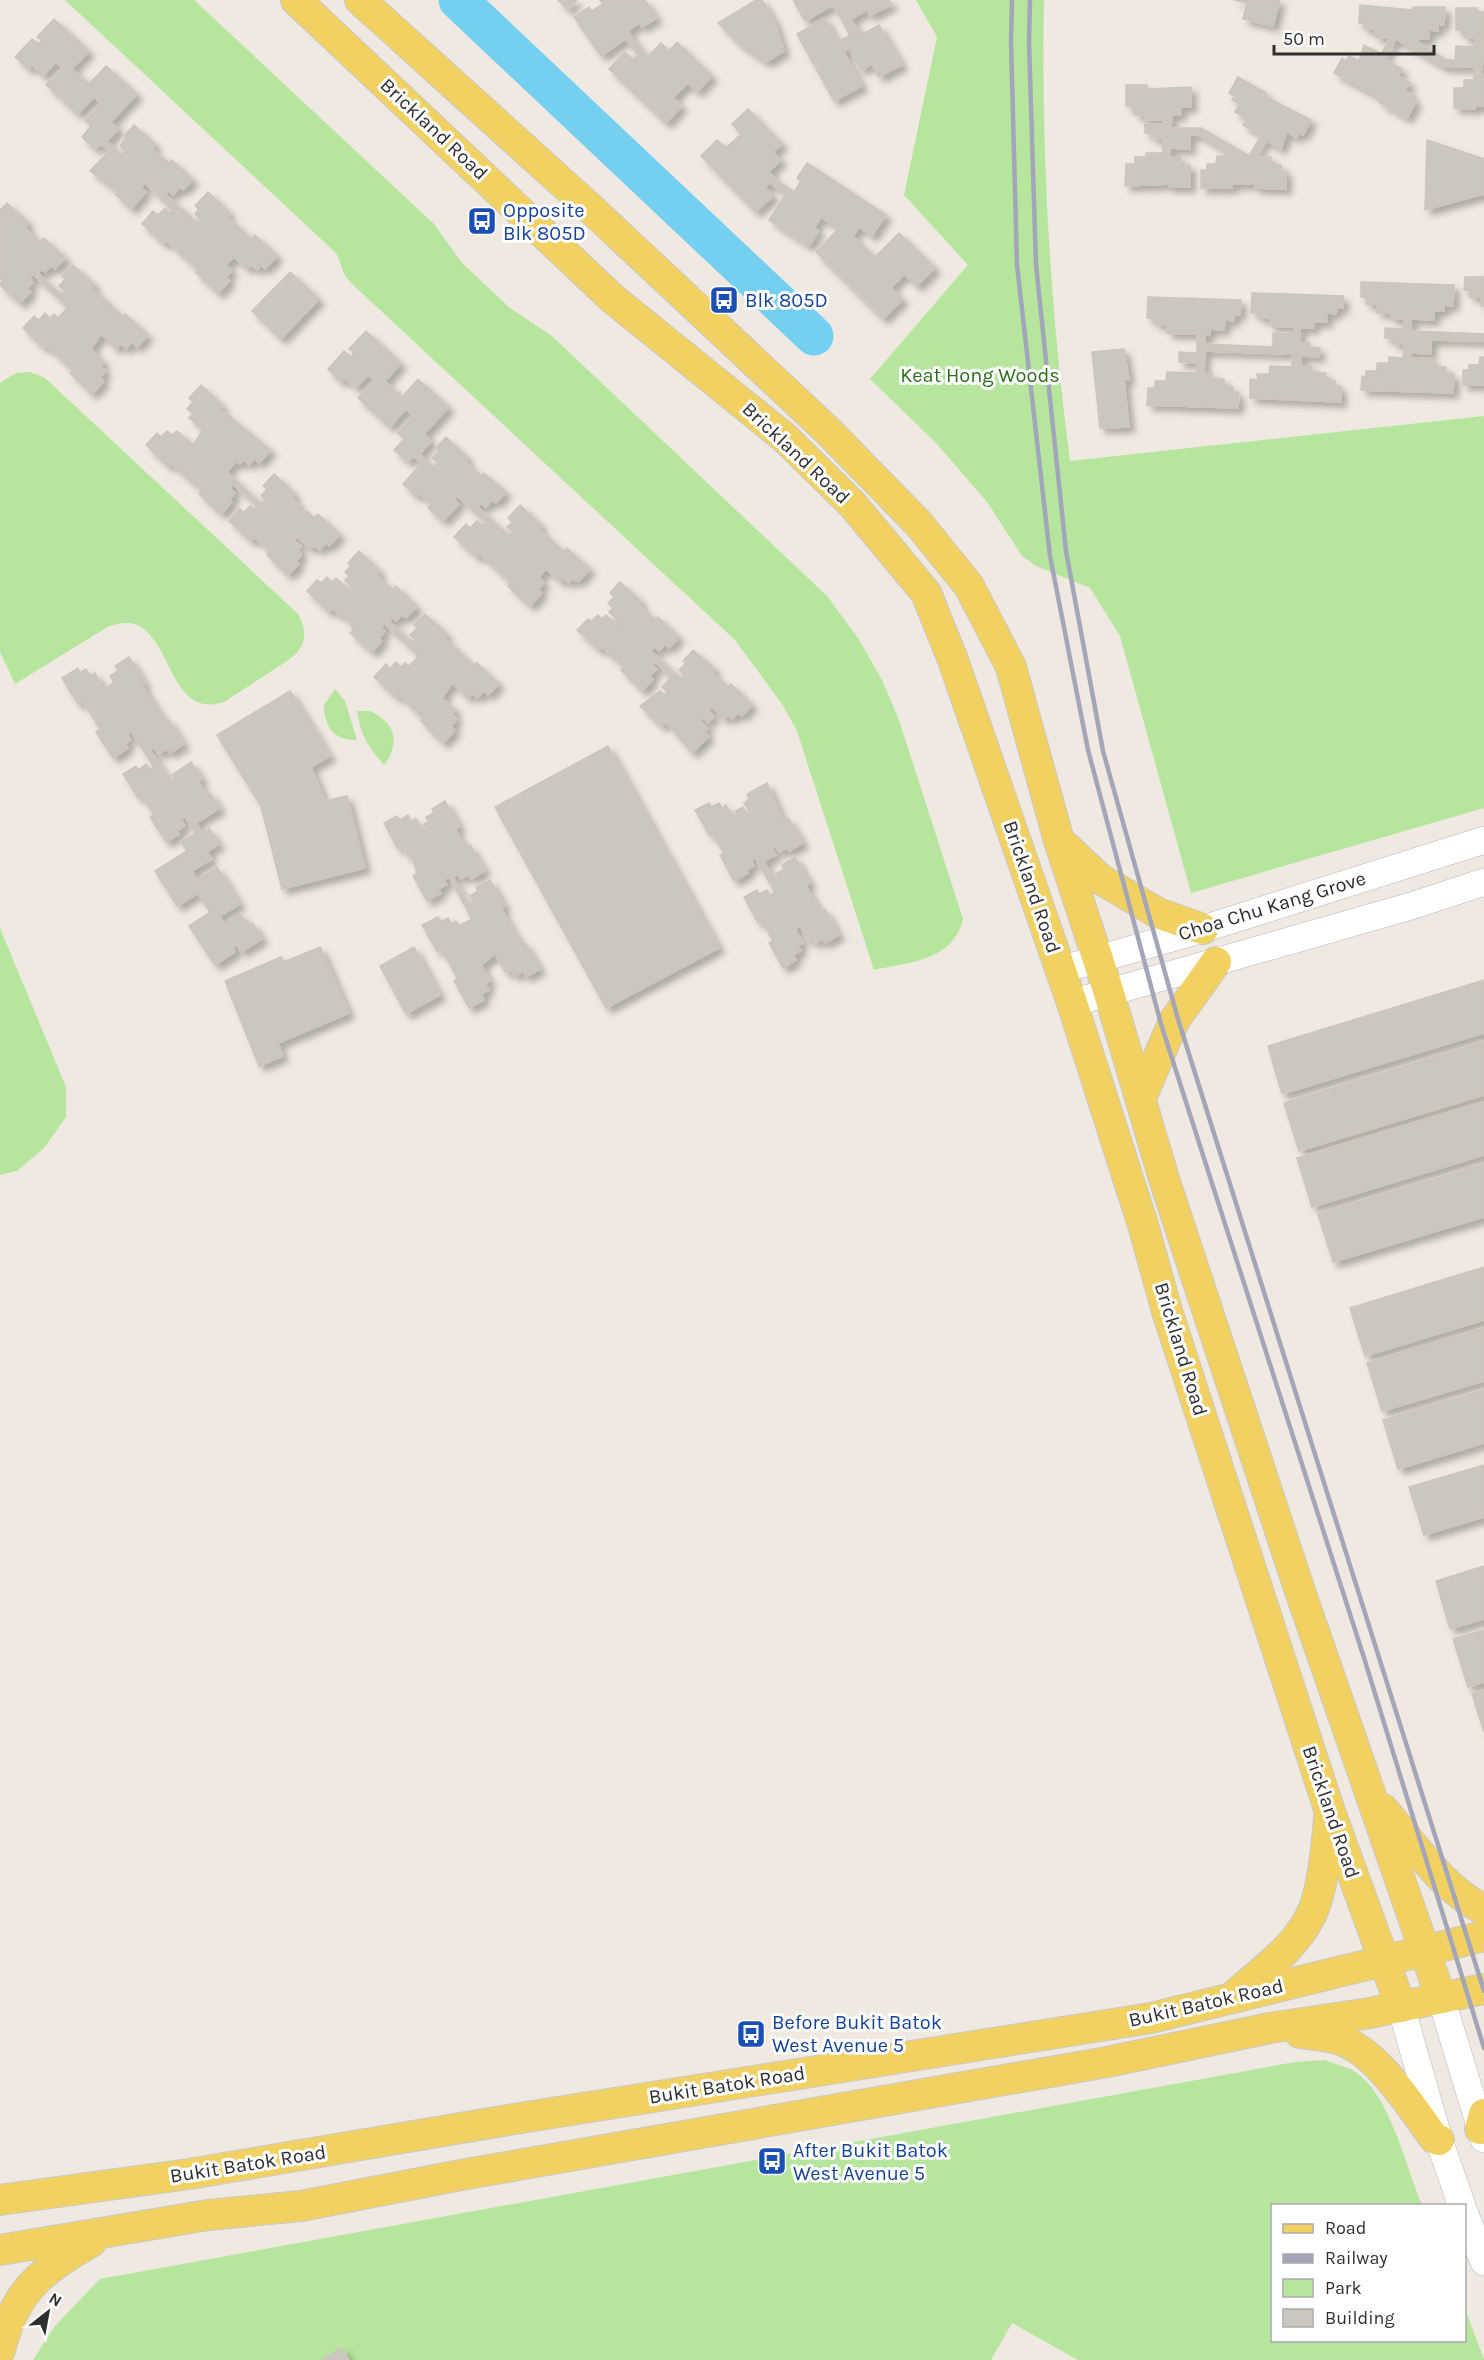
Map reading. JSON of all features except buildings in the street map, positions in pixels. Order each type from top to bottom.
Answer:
[{"type":"main road","name":"Brickland Road","points":[[296,0],[613,299],[785,438],[853,505],[926,593],[953,660],[1072,1003],[1143,1225],[1167,1311],[1329,1809],[1401,2007]]},
{"type":"main road","name":"Brickland Road","points":[[360,0],[589,207],[794,399],[918,523],[969,586],[1011,667],[1059,841],[1108,990],[1165,1182],[1300,1591],[1442,1998]]},
{"type":"main road","points":[[1059,841],[1100,879],[1158,913],[1203,928]]},
{"type":"main road","points":[[1141,1098],[1174,1021],[1216,962]]},
{"type":"main road","points":[[1371,1796],[1444,1881],[1467,1901],[1484,1910]]},
{"type":"main road","points":[[1234,1996],[1295,1939],[1312,1914],[1327,1850],[1329,1809]]},
{"type":"main road","name":"Bukit Batok Road","points":[[0,2200],[189,2174],[508,2120],[1151,2018],[1484,1936]]},
{"type":"main road","name":"Bukit Batok Road","points":[[0,2250],[208,2215],[301,2206],[461,2175],[1107,2062],[1270,2028],[1401,2007],[1484,1989]]},
{"type":"main road","points":[[1270,2028],[1339,2039],[1365,2055],[1395,2086],[1434,2138],[1439,2139]]},
{"type":"main road","points":[[508,2120],[513,2140],[517,2145],[556,2159]]},
{"type":"main road","points":[[305,2155],[429,2147],[440,2149],[454,2157],[461,2175]]},
{"type":"main road","points":[[0,2350],[8,2319],[23,2294],[50,2267],[104,2234]]},
{"type":"street","name":"Choa Chu Kang Grove","points":[[1060,970],[1484,840]]},
{"type":"street","name":"Choa Chu Kang Grove","points":[[1072,1003],[1108,990],[1216,962],[1484,882]]},
{"type":"street","points":[[1442,1998],[1483,2128]]},
{"type":"street","points":[[1401,2007],[1439,2139],[1462,2204]]},
{"type":"street","points":[[1466,2217],[1484,2262]]},
{"type":"green space","points":[[65,0],[194,0],[434,224],[462,263],[510,308],[552,336],[827,596],[858,638],[882,680],[899,720],[963,919],[958,933],[950,944],[928,957],[874,970],[797,731],[782,704],[735,640],[351,283],[344,274],[337,254]]},
{"type":"green space","name":"Keat Hong Woods","points":[[916,0],[1044,0],[1044,116],[1048,231],[1057,346],[1070,461],[1484,416],[1484,808],[1191,893],[1120,636],[1090,588],[1036,566],[1022,556],[987,502],[937,444],[870,379],[968,265],[904,195],[937,37]]},
{"type":"green space","points":[[30,372],[45,378],[298,614],[304,635],[303,643],[293,657],[224,702],[206,704],[193,699],[182,689],[149,634],[137,625],[123,623],[109,626],[15,684],[0,652],[0,383],[16,373]]},
{"type":"green space","points":[[335,689],[345,701],[357,740],[342,738],[328,726],[324,705]]},
{"type":"green space","points":[[357,711],[370,711],[385,721],[393,734],[392,749],[384,765],[374,753],[360,727]]},
{"type":"green space","points":[[0,928],[66,1087],[66,1117],[44,1148],[17,1171],[0,1175]]},
{"type":"green space","points":[[1325,2060],[1352,2070],[1365,2080],[1386,2111],[1422,2204],[1271,2204],[1271,2342],[1466,2342],[1466,2311],[1484,2360],[1078,2360],[1012,2323],[991,2360],[33,2360],[54,2327],[100,2279],[1295,2062]]},
{"type":"waterway","points":[[458,0],[814,336]]},
{"type":"railway","points":[[1012,0],[1017,265],[1050,556],[1088,750],[1161,1024],[1365,1661],[1484,2048]]},
{"type":"railway","points":[[1030,0],[1029,42],[1036,265],[1066,551],[1103,751],[1178,1019],[1484,1991]]},
{"type":"place","name":"Opposite Blk 805D","points":[[482,221]]},
{"type":"place","name":"Blk 805D","points":[[724,300]]},
{"type":"place","name":"Before Bukit Batok West Avenue 5","points":[[751,2034]]},
{"type":"place","name":"After Bukit Batok West Avenue 5","points":[[772,2161]]}]
